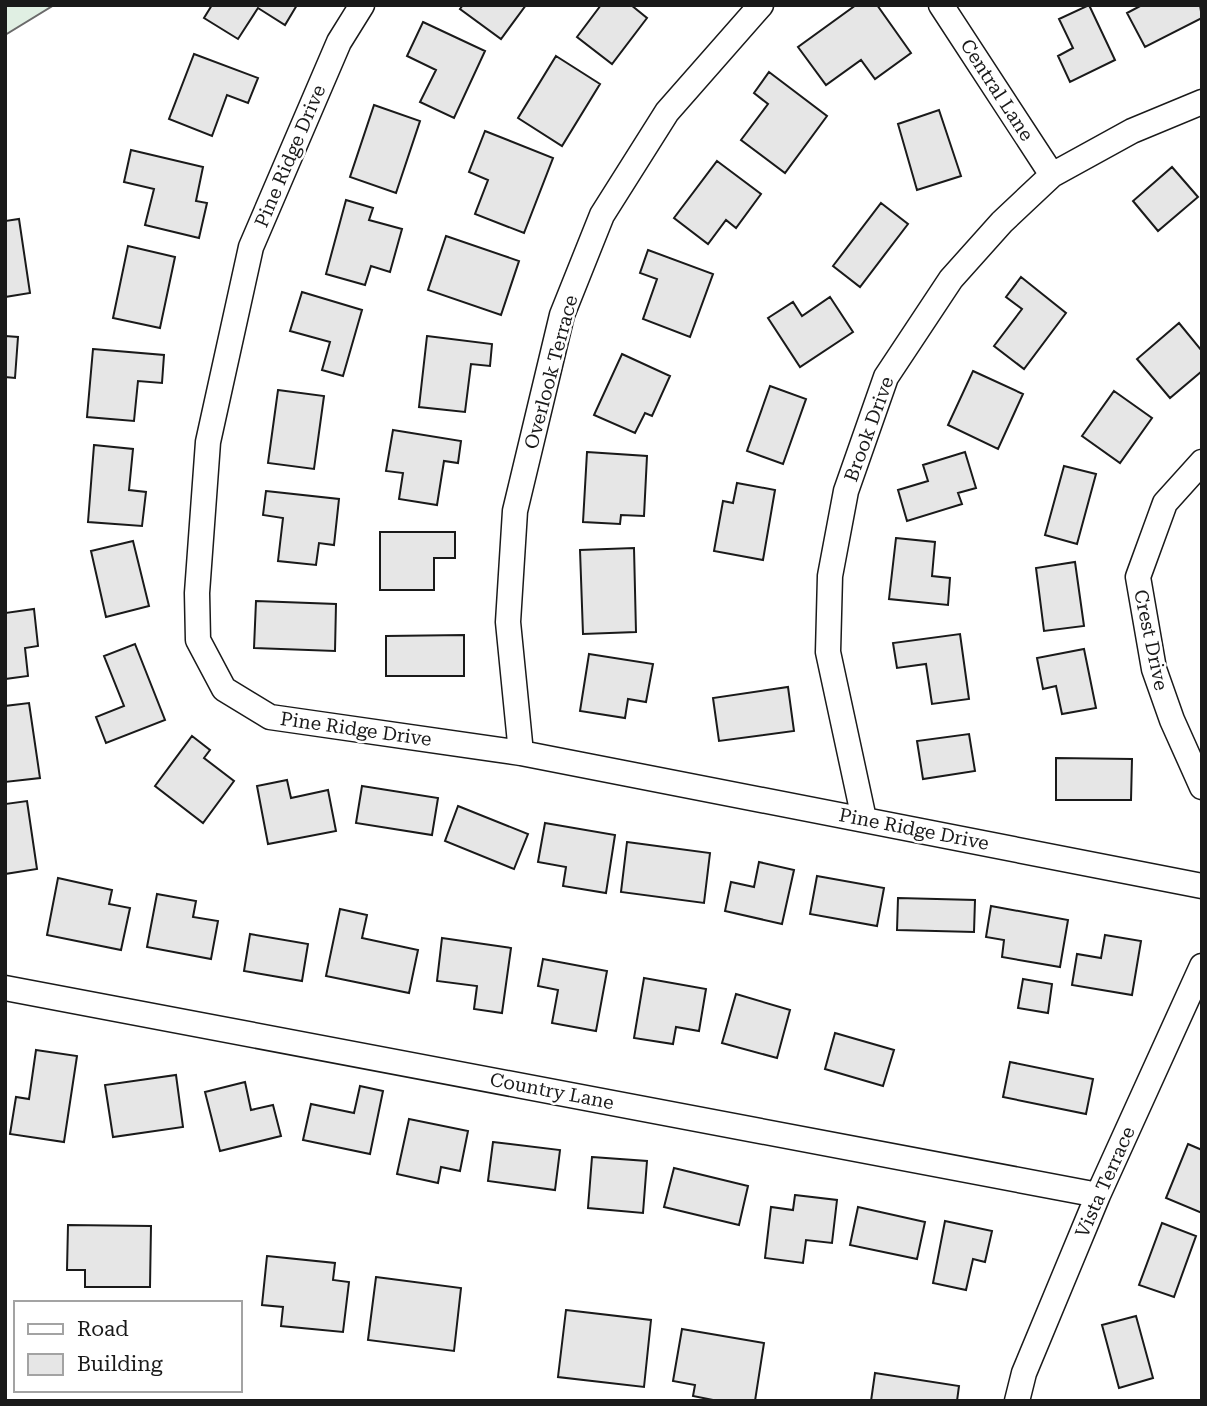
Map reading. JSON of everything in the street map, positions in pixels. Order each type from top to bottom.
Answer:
[{"type":"street","name":"Pine Ridge Drive","points":[[362,5],[339,42],[251,247],[208,442],[197,593],[198,640],[224,689],[270,717],[521,753],[1202,886]]},
{"type":"street","name":"Overlook Terrace","points":[[521,753],[508,622],[515,511],[562,315],[602,215],[667,112],[761,5]]},
{"type":"street","name":"Central Lane","points":[[941,5],[1052,175]]},
{"type":"street","name":"Brook Drive","points":[[864,819],[828,652],[830,576],[846,491],[886,377],[951,279],[1002,222],[1052,175],[1132,131],[1202,102]]},
{"type":"street","name":"Crest Drive","points":[[1202,462],[1165,503],[1138,577],[1154,669],[1172,720],[1202,787]]},
{"type":"street","name":"Vista Terrace","points":[[1017,1401],[1024,1373],[1098,1195],[1202,966]]},
{"type":"street","name":"Country Lane","points":[[5,988],[1098,1195]]},
{"type":"green space","points":[[5,5],[54,5],[5,35]]},
{"type":"building","points":[[212,5],[297,5],[285,25],[258,8],[238,39],[204,18]]},
{"type":"building","points":[[463,5],[526,5],[501,39],[460,9]]},
{"type":"building","points":[[601,5],[631,5],[647,18],[612,64],[577,37]]},
{"type":"building","points":[[856,5],[877,5],[911,53],[875,79],[861,60],[826,85],[798,47]]},
{"type":"building","points":[[1089,5],[1115,60],[1070,82],[1058,56],[1073,48],[1059,19]]},
{"type":"building","points":[[1142,5],[1200,5],[1202,18],[1145,47],[1127,13]]},
{"type":"building","points":[[423,22],[485,51],[454,118],[420,102],[436,70],[407,56]]},
{"type":"building","points":[[194,54],[258,78],[248,103],[227,95],[212,136],[169,119]]},
{"type":"building","points":[[556,56],[600,84],[562,146],[518,118]]},
{"type":"building","points":[[769,72],[827,116],[785,173],[741,140],[768,104],[754,93]]},
{"type":"building","points":[[374,105],[420,121],[396,193],[350,177]]},
{"type":"building","points":[[939,110],[961,176],[917,190],[898,124]]},
{"type":"building","points":[[485,131],[553,158],[524,233],[475,214],[488,180],[469,172]]},
{"type":"building","points":[[131,150],[203,167],[196,201],[207,203],[199,238],[145,225],[154,189],[124,182]]},
{"type":"building","points":[[717,161],[761,194],[736,228],[726,220],[708,244],[674,218]]},
{"type":"building","points":[[1172,167],[1198,197],[1158,231],[1133,201]]},
{"type":"building","points":[[346,200],[373,208],[369,220],[402,229],[390,272],[371,266],[365,285],[326,274]]},
{"type":"building","points":[[881,203],[908,224],[860,287],[833,266]]},
{"type":"building","points":[[19,219],[30,293],[5,297],[5,221]]},
{"type":"building","points":[[446,236],[519,261],[501,315],[428,290]]},
{"type":"building","points":[[128,246],[175,257],[160,328],[113,318]]},
{"type":"building","points":[[648,250],[713,274],[690,337],[643,319],[657,279],[640,273]]},
{"type":"building","points":[[1021,277],[1066,313],[1024,369],[994,346],[1022,309],[1006,297]]},
{"type":"building","points":[[302,292],[362,310],[343,376],[322,370],[330,342],[290,331]]},
{"type":"building","points":[[830,297],[853,332],[800,367],[768,318],[793,302],[802,316]]},
{"type":"building","points":[[1179,323],[1202,351],[1202,371],[1170,398],[1137,359]]},
{"type":"building","points":[[5,336],[18,337],[15,378],[5,377]]},
{"type":"building","points":[[427,336],[492,344],[490,366],[471,364],[465,412],[419,407]]},
{"type":"building","points":[[93,349],[164,355],[162,383],[138,381],[134,421],[87,417]]},
{"type":"building","points":[[622,354],[670,376],[652,416],[645,413],[635,433],[594,415]]},
{"type":"building","points":[[973,371],[1023,394],[998,449],[948,425]]},
{"type":"building","points":[[770,386],[806,399],[783,464],[747,451]]},
{"type":"building","points":[[278,390],[324,396],[314,469],[268,463]]},
{"type":"building","points":[[1114,391],[1152,418],[1120,463],[1082,436]]},
{"type":"building","points":[[393,430],[461,441],[458,463],[444,461],[437,505],[399,499],[403,473],[386,471]]},
{"type":"building","points":[[94,445],[133,449],[129,490],[146,492],[142,526],[88,522]]},
{"type":"building","points":[[587,452],[647,456],[644,516],[621,515],[620,524],[583,522]]},
{"type":"building","points":[[965,452],[976,488],[958,493],[962,504],[907,521],[898,490],[928,481],[923,465]]},
{"type":"building","points":[[1064,466],[1096,474],[1077,544],[1045,535]]},
{"type":"building","points":[[737,483],[775,490],[763,560],[714,551],[723,501],[733,503]]},
{"type":"building","points":[[266,491],[339,499],[334,545],[319,543],[316,565],[278,561],[283,518],[263,515]]},
{"type":"building","points":[[380,532],[455,532],[455,558],[434,558],[434,590],[380,590]]},
{"type":"building","points":[[896,538],[935,542],[932,576],[950,578],[948,605],[889,599]]},
{"type":"building","points":[[133,541],[149,606],[106,617],[91,551]]},
{"type":"building","points":[[634,548],[636,632],[583,634],[580,550]]},
{"type":"building","points":[[1075,562],[1084,626],[1044,631],[1036,568]]},
{"type":"building","points":[[256,601],[336,604],[335,651],[254,648]]},
{"type":"building","points":[[34,609],[38,646],[25,648],[28,676],[5,679],[5,613]]},
{"type":"building","points":[[960,634],[969,699],[932,704],[926,664],[897,668],[893,643]]},
{"type":"building","points":[[464,635],[464,676],[386,676],[386,636]]},
{"type":"building","points":[[135,644],[165,720],[106,743],[96,717],[124,706],[104,656]]},
{"type":"building","points":[[1084,649],[1096,708],[1062,714],[1056,686],[1043,689],[1037,658]]},
{"type":"building","points":[[589,654],[653,664],[646,702],[628,699],[625,718],[580,711]]},
{"type":"building","points":[[788,687],[794,731],[719,741],[713,698]]},
{"type":"building","points":[[29,703],[40,778],[5,782],[5,706]]},
{"type":"building","points":[[969,734],[975,771],[923,779],[917,741]]},
{"type":"building","points":[[192,736],[210,750],[204,758],[234,781],[203,823],[155,786]]},
{"type":"building","points":[[1056,758],[1132,759],[1131,800],[1056,800]]},
{"type":"building","points":[[287,780],[291,798],[328,790],[336,831],[268,844],[257,786]]},
{"type":"building","points":[[362,786],[438,798],[432,835],[356,823]]},
{"type":"building","points":[[27,801],[37,869],[5,874],[5,804]]},
{"type":"building","points":[[458,806],[528,834],[514,869],[445,841]]},
{"type":"building","points":[[545,823],[615,835],[606,893],[563,886],[566,867],[538,862]]},
{"type":"building","points":[[627,842],[710,853],[704,903],[621,892]]},
{"type":"building","points":[[759,862],[794,870],[782,924],[725,911],[731,882],[754,887]]},
{"type":"building","points":[[817,876],[884,888],[877,926],[810,914]]},
{"type":"building","points":[[58,878],[112,890],[109,904],[130,908],[121,950],[47,935]]},
{"type":"building","points":[[157,894],[196,901],[193,917],[218,921],[211,959],[147,947]]},
{"type":"building","points":[[898,898],[975,900],[974,932],[897,930]]},
{"type":"building","points":[[991,906],[1068,920],[1060,967],[1002,957],[1004,940],[986,937]]},
{"type":"building","points":[[340,909],[367,915],[362,938],[418,950],[409,993],[326,976]]},
{"type":"building","points":[[250,934],[308,944],[302,981],[244,971]]},
{"type":"building","points":[[1105,935],[1141,941],[1132,995],[1072,985],[1077,954],[1101,958]]},
{"type":"building","points":[[442,938],[511,948],[502,1013],[474,1009],[477,986],[437,981]]},
{"type":"building","points":[[543,959],[607,971],[596,1031],[552,1023],[558,990],[538,986]]},
{"type":"building","points":[[644,978],[706,989],[699,1031],[676,1027],[673,1044],[634,1038]]},
{"type":"building","points":[[1023,979],[1052,984],[1048,1013],[1018,1008]]},
{"type":"building","points":[[736,994],[790,1010],[777,1058],[722,1043]]},
{"type":"building","points":[[835,1033],[894,1050],[883,1086],[825,1069]]},
{"type":"building","points":[[36,1050],[77,1056],[64,1142],[10,1134],[16,1097],[29,1099]]},
{"type":"building","points":[[1010,1062],[1093,1079],[1086,1114],[1003,1097]]},
{"type":"building","points":[[176,1075],[183,1127],[113,1137],[105,1085]]},
{"type":"building","points":[[245,1082],[251,1110],[273,1105],[281,1136],[220,1151],[205,1092]]},
{"type":"building","points":[[360,1086],[383,1091],[370,1154],[303,1140],[311,1104],[354,1113]]},
{"type":"building","points":[[409,1119],[468,1131],[460,1171],[441,1167],[438,1183],[397,1174]]},
{"type":"building","points":[[493,1142],[560,1150],[555,1190],[488,1181]]},
{"type":"building","points":[[1188,1144],[1202,1150],[1202,1213],[1166,1198]]},
{"type":"building","points":[[592,1157],[647,1161],[643,1213],[588,1208]]},
{"type":"building","points":[[674,1168],[748,1186],[739,1225],[664,1207]]},
{"type":"building","points":[[795,1195],[837,1200],[832,1243],[806,1240],[803,1263],[765,1258],[771,1207],[793,1210]]},
{"type":"building","points":[[858,1207],[925,1222],[917,1259],[850,1245]]},
{"type":"building","points":[[945,1221],[992,1231],[985,1262],[973,1259],[966,1290],[933,1283]]},
{"type":"building","points":[[1162,1223],[1196,1236],[1174,1297],[1139,1285]]},
{"type":"building","points":[[68,1225],[151,1226],[150,1287],[85,1287],[85,1270],[67,1270]]},
{"type":"building","points":[[267,1256],[335,1263],[333,1280],[349,1282],[343,1332],[281,1326],[283,1307],[262,1305]]},
{"type":"building","points":[[376,1277],[461,1288],[454,1351],[368,1340]]},
{"type":"building","points":[[566,1310],[651,1320],[644,1387],[558,1377]]},
{"type":"building","points":[[1136,1316],[1153,1378],[1119,1388],[1102,1325]]},
{"type":"building","points":[[682,1329],[764,1343],[755,1401],[718,1401],[693,1396],[695,1385],[673,1381]]},
{"type":"building","points":[[875,1373],[959,1386],[957,1401],[871,1401]]}]
